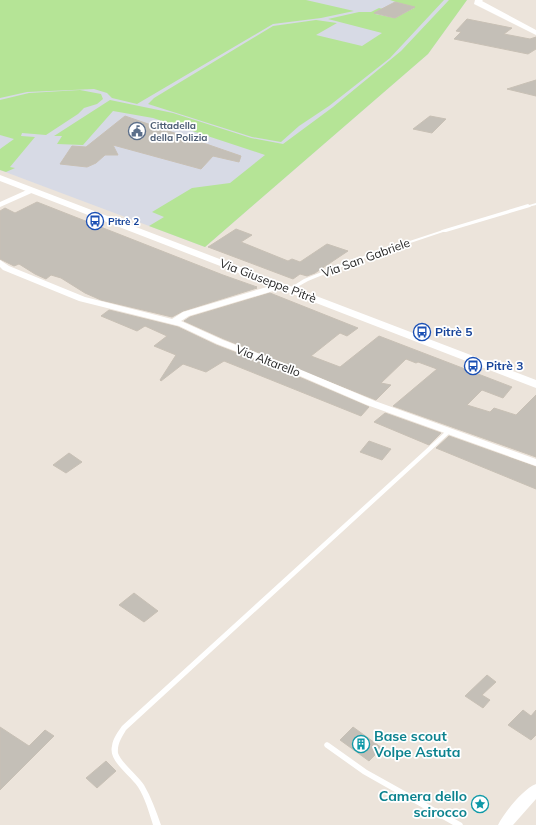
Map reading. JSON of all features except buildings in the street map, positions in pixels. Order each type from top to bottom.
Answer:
[{"type":"street","points":[[479,0],[477,2],[536,33]]},
{"type":"street","name":"Via Giuseppe Pitrè","points":[[0,178],[536,384]]},
{"type":"street","points":[[0,206],[32,191]]},
{"type":"street","points":[[444,231],[528,206]]},
{"type":"street","name":"Via Altarello","points":[[0,264],[6,268],[82,299],[182,324],[220,342],[371,403],[536,463]]},
{"type":"street","name":"Via San Gabriele","points":[[173,322],[186,314],[285,288]]},
{"type":"street","points":[[504,825],[516,810],[536,790]]},
{"type":"lane","points":[[528,206],[536,204]]},
{"type":"lane","name":"Via San Gabriele","points":[[285,288],[353,262],[444,231]]},
{"type":"lane","points":[[157,825],[139,784],[118,760],[114,748],[121,733],[448,432]]},
{"type":"lane","points":[[327,745],[365,772],[459,825]]},
{"type":"shaded area","points":[[0,0],[467,0],[428,54],[205,247],[0,170]]},
{"type":"green space","points":[[0,0],[306,0],[354,11],[321,18],[273,24],[137,104],[112,98],[107,93],[94,89],[27,92],[0,98]]},
{"type":"green space","points":[[390,0],[444,0],[390,58],[329,106],[299,126],[281,142],[252,137],[148,104],[154,98],[273,26],[316,20],[337,23],[316,35],[362,46],[382,33],[328,19],[359,12],[371,12],[379,8],[383,9],[375,14],[395,18],[414,8]]},
{"type":"green space","points":[[449,0],[467,0],[428,54],[205,247],[149,226],[164,217],[152,212],[192,188],[230,183],[265,155],[153,118],[113,111],[83,145],[57,144],[62,136],[54,136],[110,100],[173,113],[251,138],[283,144],[333,107],[401,51]]},
{"type":"green space","points":[[80,90],[101,94],[103,99],[97,104],[84,108],[78,114],[46,135],[22,133],[21,136],[35,137],[10,167],[15,168],[6,172],[0,170],[0,149],[14,139],[0,135],[0,100],[29,93]]},
{"type":"place","name":"Cittadella della Polizia","points":[[137,131]]},
{"type":"place","name":"Pitrè 2","points":[[95,221]]},
{"type":"place","name":"Pitrè 5","points":[[422,332]]},
{"type":"place","name":"Pitrè 3","points":[[473,366]]},
{"type":"place","name":"Base scout Volpe Astuta","points":[[361,744]]},
{"type":"place","name":"Camera dello scirocco","points":[[480,804]]}]
